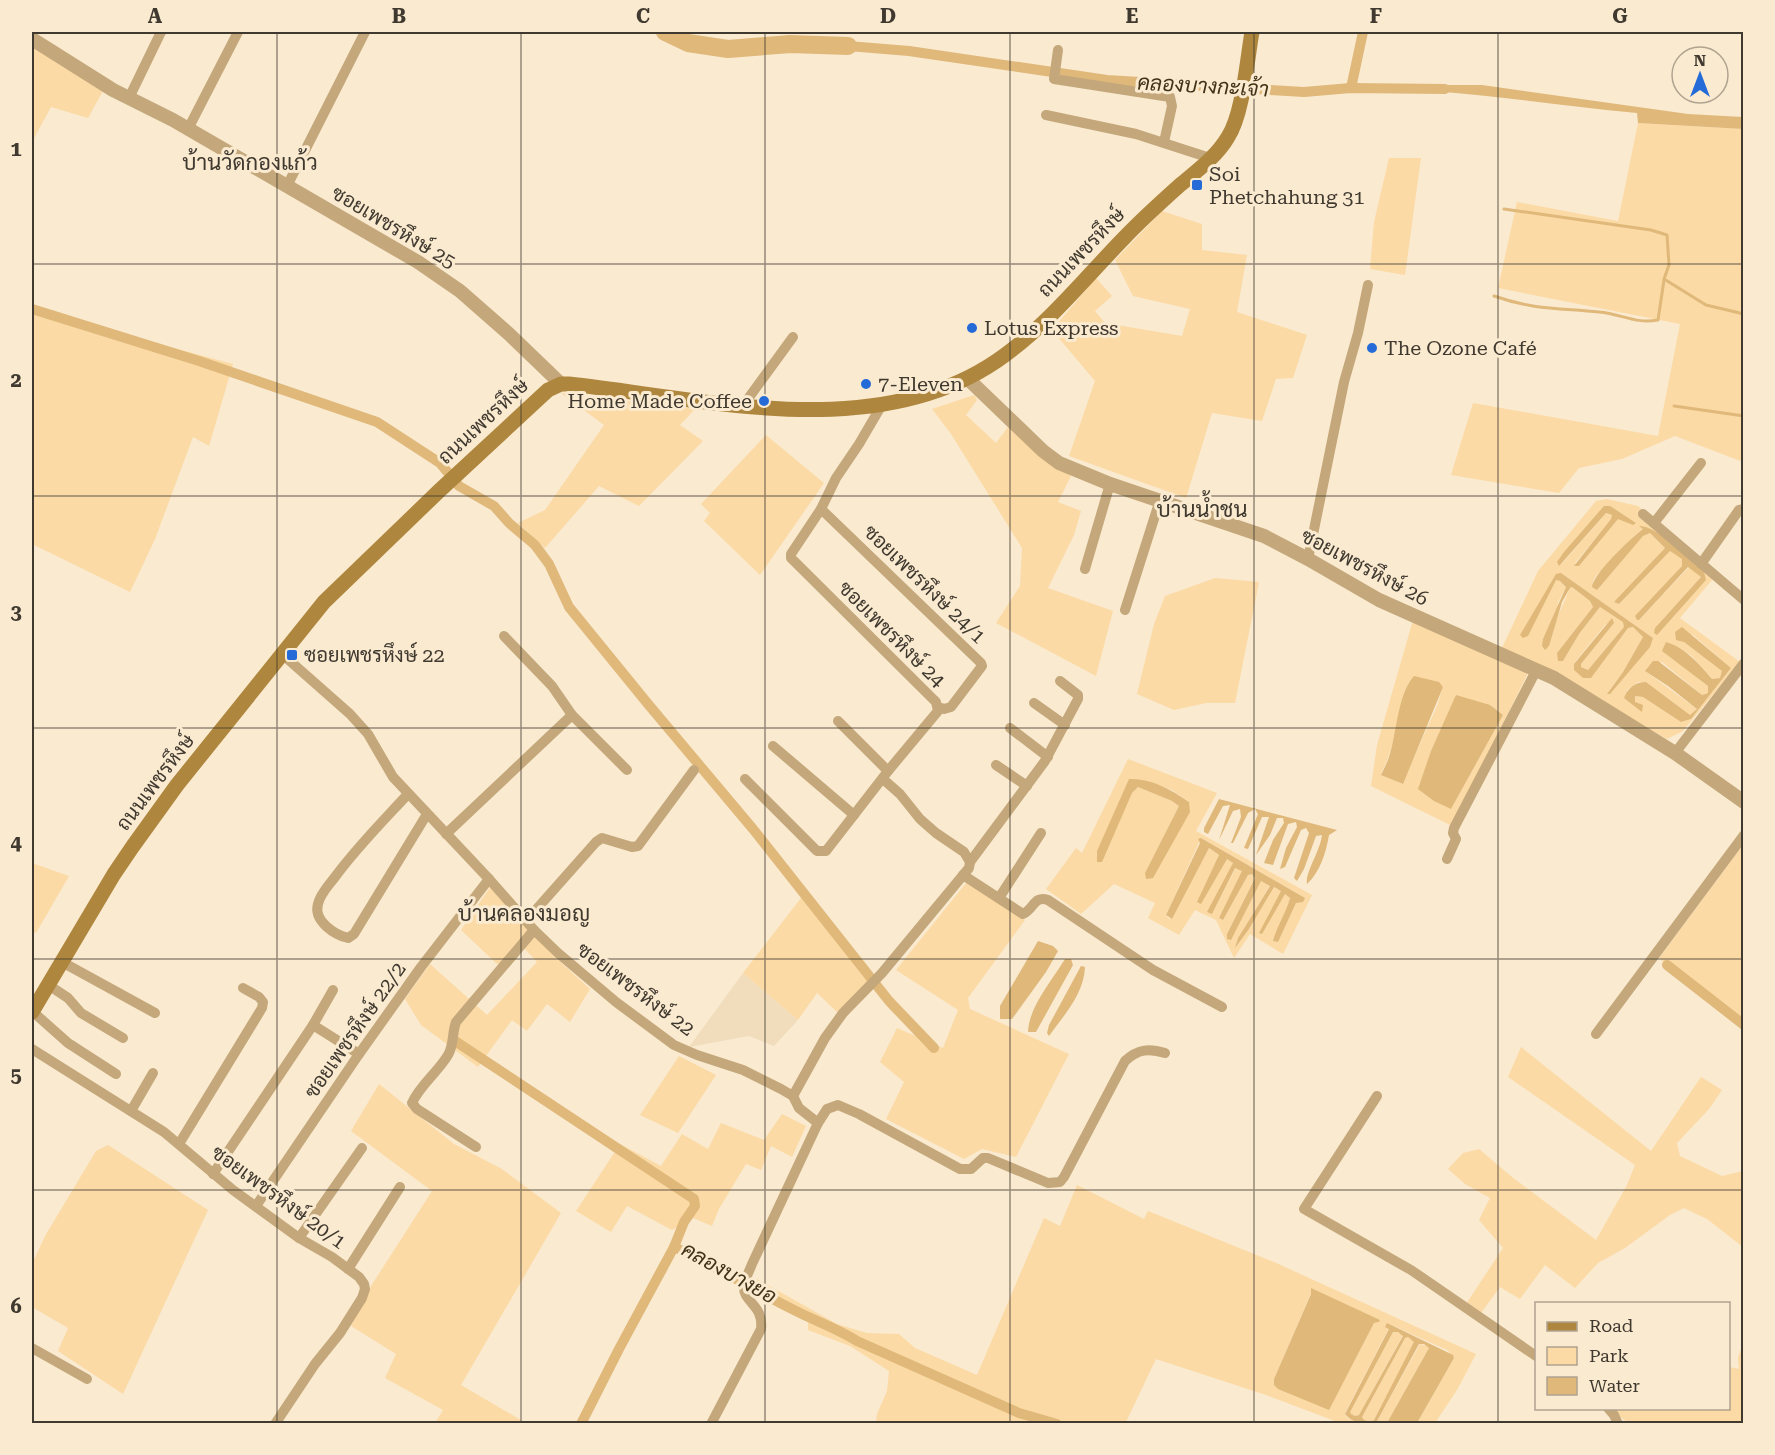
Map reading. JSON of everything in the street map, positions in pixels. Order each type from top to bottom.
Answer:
[{"type":"main road","name":"ถนนเพชรหึงษ์","points":[[32,1012],[120,864],[177,785],[324,602],[548,390],[561,384],[742,407],[788,410],[833,409],[883,403],[924,394],[967,378],[1005,355],[1034,331],[1151,211],[1210,158],[1229,136],[1238,110],[1252,32]]},
{"type":"street","points":[[129,98],[161,32]]},
{"type":"street","points":[[188,129],[238,32]]},
{"type":"street","points":[[287,186],[365,32]]},
{"type":"street","name":"ซอยเพชรหึงษ์ 25","points":[[32,39],[80,71],[188,129],[439,276],[502,328],[561,384]]},
{"type":"street","points":[[1058,50],[1054,79],[1170,97],[1172,105],[1164,142]]},
{"type":"street","points":[[1046,115],[1164,142],[1210,158]]},
{"type":"street","points":[[1308,559],[1344,382],[1358,333],[1368,285]]},
{"type":"street","points":[[742,407],[793,337]]},
{"type":"street","name":"ซอยเพชรหึงษ์ 26","points":[[967,378],[1051,457],[1080,473],[1264,536],[1379,600],[1537,669],[1675,753],[1743,802]]},
{"type":"street","name":"ซอยเพชรหึงษ์ 24","points":[[745,779],[817,851],[826,851],[938,711],[936,702],[793,561],[791,554],[883,403]]},
{"type":"street","points":[[1654,524],[1701,463]]},
{"type":"street","points":[[1085,569],[1110,484]]},
{"type":"street","points":[[1125,610],[1161,500]]},
{"type":"street","name":"ซอยเพชรหึงษ์ 24/1","points":[[820,508],[979,660],[982,666],[951,707],[944,709],[938,707]]},
{"type":"street","points":[[1701,564],[1739,510],[1743,508]]},
{"type":"street","points":[[1643,514],[1743,600]]},
{"type":"street","points":[[504,636],[552,686],[572,715],[627,770]]},
{"type":"street","name":"ซอยเพชรหึงษ์ 22","points":[[282,654],[359,723],[393,777],[408,794],[534,930],[587,979],[674,1045],[743,1070],[793,1096],[799,1108],[818,1123]]},
{"type":"street","points":[[1675,753],[1743,663]]},
{"type":"street","points":[[1447,859],[1456,839],[1453,833],[1454,828],[1537,669]]},
{"type":"street","points":[[793,1096],[825,1038],[843,1013],[882,973],[969,868],[970,861],[1047,757],[1078,699],[1078,695],[1060,681]]},
{"type":"street","points":[[1034,703],[1065,725]]},
{"type":"street","points":[[446,834],[572,715]]},
{"type":"street","points":[[838,721],[886,775],[920,819],[964,852],[970,861]]},
{"type":"street","points":[[1010,728],[1047,757]]},
{"type":"street","points":[[773,746],[854,815]]},
{"type":"street","points":[[996,765],[1027,786]]},
{"type":"street","points":[[526,921],[596,842],[602,838],[632,847],[638,846],[694,770]]},
{"type":"street","points":[[408,794],[352,854],[325,890],[317,905],[321,921],[340,936],[348,938],[354,934],[427,814]]},
{"type":"street","points":[[999,898],[1041,833]]},
{"type":"street","points":[[1596,1034],[1743,835]]},
{"type":"street","points":[[963,875],[1023,914],[1027,913],[1037,899],[1048,900],[1153,969],[1222,1007]]},
{"type":"street","name":"ซอยเพชรหึงษ์ 22/2","points":[[256,1206],[358,1054],[489,879]]},
{"type":"street","points":[[476,1148],[417,1109],[412,1103],[448,1055],[456,1022],[534,930]]},
{"type":"street","points":[[62,962],[155,1013]]},
{"type":"street","points":[[47,984],[68,998],[81,1013],[123,1038]]},
{"type":"street","points":[[179,1144],[262,1008],[263,1002],[259,997],[243,988]]},
{"type":"street","points":[[213,1174],[333,990]]},
{"type":"street","points":[[32,1012],[68,1043],[116,1074]]},
{"type":"street","points":[[312,1025],[358,1054]]},
{"type":"street","name":"ซอยเพชรหึงษ์ 20/1","points":[[32,1049],[179,1144],[213,1174],[299,1238],[359,1277],[364,1284],[362,1298],[340,1333],[315,1364],[275,1424]]},
{"type":"street","points":[[711,1424],[761,1329],[762,1319],[758,1309],[747,1296],[746,1282],[818,1123],[827,1109],[838,1105],[858,1114],[960,1169],[971,1169],[983,1158],[988,1158],[1055,1184],[1064,1177],[1125,1061],[1138,1051],[1146,1049],[1165,1053]]},
{"type":"street","points":[[131,1111],[153,1073]]},
{"type":"street","points":[[1377,1096],[1304,1209],[1411,1270],[1535,1355]]},
{"type":"street","points":[[299,1238],[362,1148]]},
{"type":"street","points":[[348,1269],[400,1187]]},
{"type":"street","points":[[32,1348],[87,1379]]},
{"type":"street","points":[[1610,1410],[1618,1424]]},
{"type":"shaded area","points":[[743,973],[798,1020],[774,1046],[749,1036],[689,1047]]},
{"type":"green space","points":[[32,44],[103,91],[88,118],[51,107],[32,142]]},
{"type":"green space","points":[[1638,123],[1743,129],[1743,462],[1675,436],[1622,459],[1579,468],[1559,493],[1451,475],[1473,403],[1658,436],[1680,324],[1498,288],[1517,202],[1618,221]]},
{"type":"green space","points":[[1389,158],[1421,158],[1405,275],[1370,269],[1374,222]]},
{"type":"green space","points":[[1162,211],[1202,224],[1202,250],[1247,255],[1237,312],[1307,335],[1293,378],[1276,379],[1262,421],[1212,413],[1186,498],[1069,456],[1095,381],[1052,330],[1096,278],[1112,296],[1095,311],[1105,323],[1182,336],[1190,309],[1133,296],[1115,260]]},
{"type":"green space","points":[[32,304],[144,340],[233,364],[209,446],[193,437],[155,539],[130,592],[32,544]]},
{"type":"green space","points":[[561,393],[695,409],[680,425],[703,441],[639,506],[599,486],[545,548],[518,523],[545,510],[604,425]]},
{"type":"green space","points":[[974,395],[977,400],[966,415],[996,443],[1008,427],[1071,476],[1058,502],[1081,511],[1074,535],[1048,588],[1113,611],[1096,676],[996,623],[1020,586],[1022,548],[951,434],[932,409]]},
{"type":"green space","points":[[766,435],[824,483],[760,575],[704,521],[710,513],[701,504]]},
{"type":"green space","points":[[1607,499],[1638,506],[1717,574],[1680,618],[1740,662],[1683,731],[1667,739],[1502,648],[1538,571],[1596,501]],"holes":[[[1604,506],[1633,525],[1618,518],[1579,566],[1575,563],[1612,519],[1612,515],[1606,513],[1560,566]],[[1643,529],[1656,532],[1706,580],[1655,628],[1701,577],[1689,567],[1637,620],[1636,616],[1682,566],[1683,559],[1670,551],[1619,604],[1615,602],[1665,548],[1650,533],[1643,536],[1592,584],[1595,577]],[[1561,573],[1653,638],[1607,693],[1623,672],[1643,637],[1633,627],[1628,628],[1591,677],[1574,663],[1606,624],[1614,623],[1581,664],[1581,667],[1588,670],[1624,627],[1624,622],[1600,607],[1579,634],[1563,661],[1557,653],[1593,607],[1590,601],[1572,587],[1557,618],[1558,602],[1566,587],[1556,580]],[[1692,634],[1731,668],[1691,719],[1681,722],[1643,697],[1635,696],[1635,702],[1627,690],[1638,682],[1646,682],[1690,715],[1697,709],[1645,671],[1662,662],[1702,695],[1708,693],[1708,686],[1698,678],[1667,642],[1691,655],[1712,679],[1720,678],[1723,671],[1684,642]]]},
{"type":"green space","points":[[1215,578],[1259,582],[1235,703],[1206,703],[1174,710],[1137,694],[1154,624],[1165,596]]},
{"type":"green space","points":[[1413,620],[1530,669],[1452,826],[1371,786],[1377,745]],"holes":[[[1409,682],[1443,686],[1437,706],[1402,784],[1381,774],[1394,740]],[[1490,705],[1503,715],[1451,809]]]},
{"type":"green space","points":[[1128,759],[1217,793],[1196,831],[1312,895],[1283,954],[1250,934],[1234,958],[1216,920],[1195,910],[1179,935],[1148,918],[1155,903],[1114,884],[1081,914],[1046,889],[1076,848],[1082,853]],"holes":[[[1139,779],[1172,790],[1189,802],[1145,873],[1179,806],[1138,787],[1132,793]],[[1201,838],[1305,898],[1296,903],[1278,942],[1273,941],[1286,913],[1290,897],[1285,894],[1279,904],[1281,891],[1273,887],[1249,929],[1236,946],[1238,938],[1270,885],[1261,881],[1231,939],[1227,934],[1255,877],[1252,874],[1248,875],[1223,920],[1219,918],[1243,871],[1236,867],[1212,914],[1233,863],[1226,858],[1201,903],[1219,855],[1208,848],[1172,919],[1168,918],[1166,915]]]},
{"type":"green space","points":[[1743,845],[1743,1030],[1659,958]]},
{"type":"green space","points":[[32,863],[69,876],[36,933],[32,931]]},
{"type":"green space","points":[[966,883],[1025,920],[968,998],[970,1009],[1069,1054],[1016,1157],[982,1149],[964,1159],[886,1119],[904,1082],[880,1062],[897,1028],[943,1048],[958,1010],[896,970]]},
{"type":"green space","points":[[491,886],[556,958],[590,989],[570,1022],[547,1004],[527,1031],[512,1020],[478,1067],[421,1025],[405,999],[430,964],[487,1015],[537,962],[523,947],[505,968],[496,963],[461,930]]},
{"type":"green space","points":[[804,894],[808,894],[873,977],[838,1013],[817,993],[798,1020],[743,973]]},
{"type":"green space","points":[[1521,1047],[1651,1151],[1701,1077],[1722,1090],[1709,1109],[1677,1143],[1680,1156],[1722,1176],[1743,1171],[1743,1247],[1707,1219],[1684,1208],[1670,1215],[1625,1248],[1598,1263],[1575,1288],[1545,1265],[1520,1299],[1500,1287],[1481,1313],[1466,1304],[1503,1248],[1479,1220],[1490,1198],[1465,1184],[1448,1169],[1463,1153],[1479,1149],[1512,1177],[1596,1240],[1627,1185],[1635,1165],[1508,1077]]},
{"type":"green space","points":[[679,1056],[716,1075],[678,1133],[640,1115]]},
{"type":"green space","points":[[379,1084],[454,1144],[502,1169],[561,1213],[461,1385],[526,1423],[435,1423],[443,1410],[385,1378],[396,1354],[351,1326],[371,1286],[432,1191],[351,1131]]},
{"type":"green space","points":[[782,1114],[806,1126],[792,1157],[771,1146],[761,1170],[746,1164],[719,1209],[712,1226],[693,1218],[672,1230],[627,1206],[611,1232],[576,1211],[620,1144],[661,1166],[682,1134],[708,1149],[721,1123],[764,1140]]},
{"type":"green space","points":[[108,1145],[208,1210],[123,1394],[58,1351],[68,1328],[32,1307],[32,1264],[45,1236],[96,1151]]},
{"type":"green space","points":[[1077,1185],[1144,1219],[1148,1211],[1274,1262],[1476,1354],[1457,1390],[1435,1423],[1417,1423],[1454,1358],[1447,1350],[1387,1323],[1389,1328],[1346,1411],[1345,1415],[1349,1419],[1361,1423],[1340,1423],[1266,1395],[1156,1359],[1126,1422],[1128,1423],[882,1423],[876,1422],[877,1414],[887,1391],[889,1371],[850,1346],[808,1330],[808,1319],[749,1287],[757,1279],[837,1324],[867,1333],[899,1334],[915,1348],[977,1375],[1044,1218],[1060,1226]],"holes":[[[1311,1293],[1379,1322],[1374,1323],[1331,1405],[1274,1385],[1274,1379]]]},
{"type":"green space","points":[[1393,1332],[1403,1335],[1359,1415],[1354,1416],[1349,1412]]},
{"type":"green space","points":[[1408,1337],[1415,1342],[1374,1420],[1371,1422],[1363,1420],[1362,1417],[1405,1338]]},
{"type":"green space","points":[[1420,1344],[1429,1348],[1387,1423],[1376,1423]]},
{"type":"green space","points":[[1743,1344],[1743,1423],[1628,1423],[1612,1410],[1730,1410],[1730,1367],[1739,1369],[1738,1357]]},
{"type":"water","points":[[1433,85],[1482,85],[1688,114],[1743,117],[1743,129],[1638,123],[1637,113],[1432,91]]},
{"type":"water","points":[[1604,506],[1610,506],[1636,523],[1633,525],[1618,519],[1579,566],[1574,566],[1611,519],[1612,515],[1606,513],[1559,566],[1557,562],[1564,552]]},
{"type":"water","points":[[1639,526],[1655,531],[1673,544],[1704,572],[1706,580],[1657,635],[1654,633],[1655,628],[1701,577],[1688,567],[1637,620],[1635,616],[1682,566],[1682,559],[1670,551],[1619,604],[1614,602],[1665,548],[1650,533],[1643,536],[1597,590],[1592,587],[1605,565],[1643,529]]},
{"type":"water","points":[[1561,573],[1653,638],[1650,647],[1610,694],[1607,694],[1643,637],[1633,627],[1628,628],[1591,678],[1583,678],[1574,670],[1574,664],[1612,618],[1614,623],[1581,664],[1581,667],[1588,670],[1624,627],[1623,622],[1600,607],[1579,634],[1563,661],[1558,661],[1557,653],[1593,607],[1590,601],[1572,587],[1562,602],[1549,646],[1545,650],[1542,646],[1543,639],[1566,587],[1560,581],[1556,580],[1528,636],[1523,638],[1520,635],[1556,574]]},
{"type":"water","points":[[1682,627],[1731,668],[1691,719],[1681,722],[1643,697],[1635,696],[1635,702],[1643,705],[1642,712],[1624,698],[1632,686],[1646,682],[1690,715],[1697,709],[1645,671],[1653,661],[1658,661],[1702,695],[1708,693],[1708,686],[1662,651],[1666,642],[1680,648],[1692,657],[1712,679],[1720,678],[1722,671],[1684,642],[1676,640],[1675,632]]},
{"type":"water","points":[[1414,676],[1439,682],[1443,687],[1403,784],[1381,775],[1392,748],[1404,693]]},
{"type":"water","points":[[1456,695],[1490,705],[1503,715],[1451,809],[1434,801],[1418,789],[1431,751]]},
{"type":"water","points":[[1129,779],[1145,780],[1161,786],[1189,802],[1190,812],[1153,878],[1146,879],[1145,873],[1179,806],[1138,787],[1132,793],[1102,862],[1097,862],[1097,851]]},
{"type":"water","points":[[1219,799],[1337,830],[1329,835],[1322,862],[1312,879],[1307,884],[1308,874],[1322,835],[1316,836],[1297,881],[1294,878],[1309,833],[1306,828],[1301,830],[1285,867],[1280,869],[1286,848],[1297,827],[1296,822],[1288,824],[1273,865],[1264,863],[1273,840],[1284,823],[1283,818],[1277,818],[1270,835],[1256,855],[1269,817],[1262,817],[1248,849],[1244,848],[1258,814],[1255,809],[1248,813],[1231,843],[1241,817],[1240,809],[1233,811],[1219,840],[1230,805],[1223,806],[1208,834],[1204,832],[1204,828]]},
{"type":"water","points":[[1201,838],[1305,898],[1303,902],[1296,903],[1278,942],[1273,941],[1290,898],[1285,894],[1262,934],[1259,933],[1281,891],[1274,887],[1235,948],[1238,938],[1270,886],[1261,881],[1231,940],[1227,939],[1227,934],[1255,878],[1252,874],[1248,875],[1223,920],[1219,918],[1242,871],[1235,868],[1212,914],[1207,912],[1233,863],[1227,859],[1201,904],[1197,902],[1219,855],[1209,848],[1172,919],[1166,915],[1200,843],[1198,839]]},
{"type":"water","points":[[1038,941],[1053,946],[1058,951],[1046,972],[1012,1019],[1000,1019],[1000,1006]]},
{"type":"water","points":[[1065,959],[1071,959],[1073,965],[1036,1032],[1028,1032],[1029,1022],[1037,1003]]},
{"type":"water","points":[[1081,966],[1085,967],[1084,977],[1077,995],[1049,1036],[1047,1033],[1049,1025]]},
{"type":"water","points":[[1311,1288],[1380,1320],[1374,1323],[1329,1410],[1278,1389],[1274,1385],[1274,1379],[1311,1294]]},
{"type":"water","points":[[1387,1323],[1453,1355],[1454,1358],[1417,1423],[1387,1423],[1429,1348],[1424,1344],[1419,1344],[1376,1423],[1355,1422],[1345,1414],[1389,1329],[1385,1327]],"holes":[[[1393,1332],[1398,1332],[1403,1336],[1359,1415],[1355,1416],[1350,1412]],[[1408,1337],[1414,1342],[1374,1420],[1371,1422],[1364,1420],[1362,1417],[1405,1338]]]},
{"type":"waterway","name":"คลองบางกะเจ้า","points":[[665,32],[688,43],[728,49],[790,44],[848,46]]},
{"type":"waterway","points":[[1351,88],[1363,32]]},
{"type":"waterway","name":"คลองบางกะเจ้า","points":[[848,46],[909,51],[1107,80],[1304,92],[1351,88],[1445,89]]},
{"type":"waterway","points":[[1504,209],[1651,230],[1667,235],[1669,265],[1664,279],[1706,305],[1744,314]]},
{"type":"waterway","points":[[1494,296],[1534,306],[1599,312],[1650,321],[1658,320],[1664,280]]},
{"type":"waterway","points":[[32,309],[199,361],[377,422],[440,463],[459,486],[494,506],[509,523],[535,545],[549,564],[569,607],[753,829],[889,1001],[934,1048]]},
{"type":"waterway","points":[[1674,406],[1744,416]]},
{"type":"waterway","points":[[1667,965],[1744,1025]]},
{"type":"waterway","name":"คลองบางยอ","points":[[455,1041],[694,1199],[695,1206],[684,1222],[674,1247],[581,1424]]},
{"type":"waterway","name":"คลองบางยอ","points":[[674,1247],[857,1341],[1019,1413],[1057,1424]]},
{"type":"place","name":"Soi Phetchahung 31","points":[[1197,185]]},
{"type":"place","name":"Lotus Express","points":[[972,328]]},
{"type":"place","name":"The Ozone Café","points":[[1372,348]]},
{"type":"place","name":"7-Eleven","points":[[866,384]]},
{"type":"place","name":"Home Made Coffee","points":[[764,401]]},
{"type":"place","name":"ซอยเพชรหึงษ์ 22","points":[[292,655]]},
{"type":"district","name":"บ้านวัดกองแก้ว","points":[[250,162]]},
{"type":"district","name":"บ้านน้ำชน","points":[[1202,509]]},
{"type":"district","name":"บ้านคลองมอญ","points":[[524,913]]}]
